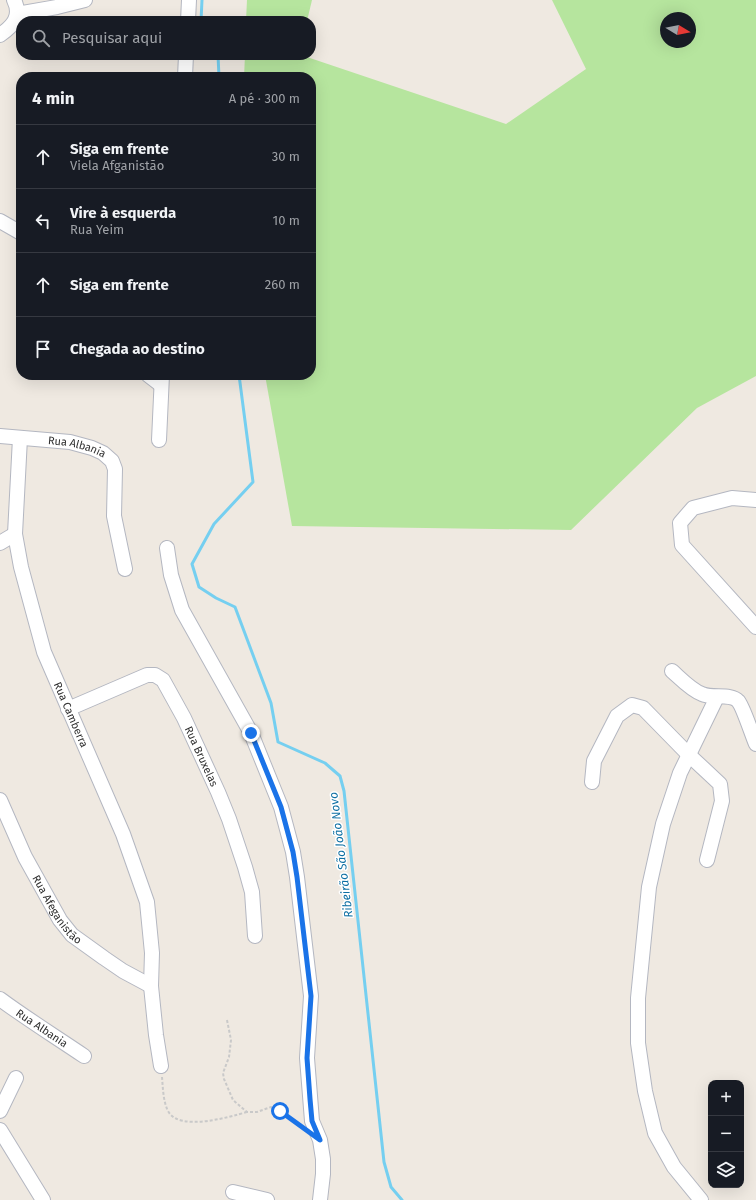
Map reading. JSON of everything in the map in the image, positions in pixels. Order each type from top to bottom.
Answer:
[{"type":"street","points":[[14,0],[16,3],[17,14],[57,8],[85,0]]},
{"type":"street","points":[[188,16],[190,0]]},
{"type":"street","points":[[0,35],[10,29],[16,18]]},
{"type":"street","points":[[184,72],[186,60]]},
{"type":"street","points":[[0,221],[16,230]]},
{"type":"street","points":[[159,440],[162,380]]},
{"type":"street","name":"Rua Albania","points":[[0,436],[70,442],[92,448],[102,453],[112,461],[115,469],[114,516],[125,569]]},
{"type":"street","name":"Rua Camberra","points":[[20,438],[15,534],[21,567],[44,652],[123,834],[147,902],[152,953],[151,986],[161,1066]]},
{"type":"street","points":[[756,500],[732,498],[693,508],[680,523],[682,545],[756,627]]},
{"type":"street","points":[[0,543],[15,534]]},
{"type":"street","points":[[167,548],[171,575],[182,610],[251,733],[281,807],[293,852],[311,996],[307,1058],[307,1124],[320,1140],[323,1160],[320,1200]]},
{"type":"street","points":[[672,671],[694,690],[702,694],[717,697],[732,697],[738,700],[756,744]]},
{"type":"street","name":"Rua Bruxelas","points":[[68,709],[147,675],[155,675],[163,680],[184,718],[229,819],[252,892],[255,936]]},
{"type":"street","points":[[701,1200],[674,1167],[655,1133],[644,1091],[638,1043],[638,998],[650,887],[663,824],[680,773],[717,697]]},
{"type":"street","points":[[592,782],[594,761],[617,716],[632,705],[643,708],[720,784],[722,801],[707,860]]},
{"type":"street","name":"Rua Afeganistão","points":[[0,800],[25,857],[60,920],[72,934],[104,958],[123,971],[151,986]]},
{"type":"street","name":"Rua Albania","points":[[0,998],[16,1011],[84,1056]]},
{"type":"street","points":[[0,1111],[16,1078]]},
{"type":"street","points":[[0,1130],[43,1200]]},
{"type":"street","points":[[233,1192],[267,1200]]},
{"type":"path","points":[[227,1020],[231,1040],[230,1057],[224,1072],[224,1079],[234,1100],[247,1112]]},
{"type":"path","points":[[161,1066],[163,1094],[168,1112],[177,1120],[198,1122],[213,1120],[247,1112],[257,1112],[271,1107],[307,1124]]},
{"type":"green space","points":[[247,0],[312,0],[308,16],[246,16]]},
{"type":"green space","points":[[552,0],[756,0],[756,376],[697,408],[571,530],[292,526],[266,380],[316,380],[316,72],[244,72],[245,60],[316,60],[506,124],[586,69]]},
{"type":"waterway","name":"Ribeirão São João Novo","points":[[201,16],[202,0]]},
{"type":"waterway","name":"Ribeirão São João Novo","points":[[218,60],[219,72]]},
{"type":"waterway","name":"Ribeirão São João Novo","points":[[240,380],[253,482],[214,524],[192,564],[199,587],[216,598],[235,607],[271,703],[278,742],[325,763],[340,776],[344,791],[384,1162],[391,1187],[402,1200]]},
{"type":"route","points":[[251,733],[281,807],[293,852],[311,996],[307,1058],[312,1121],[320,1140],[280,1111]]}]
